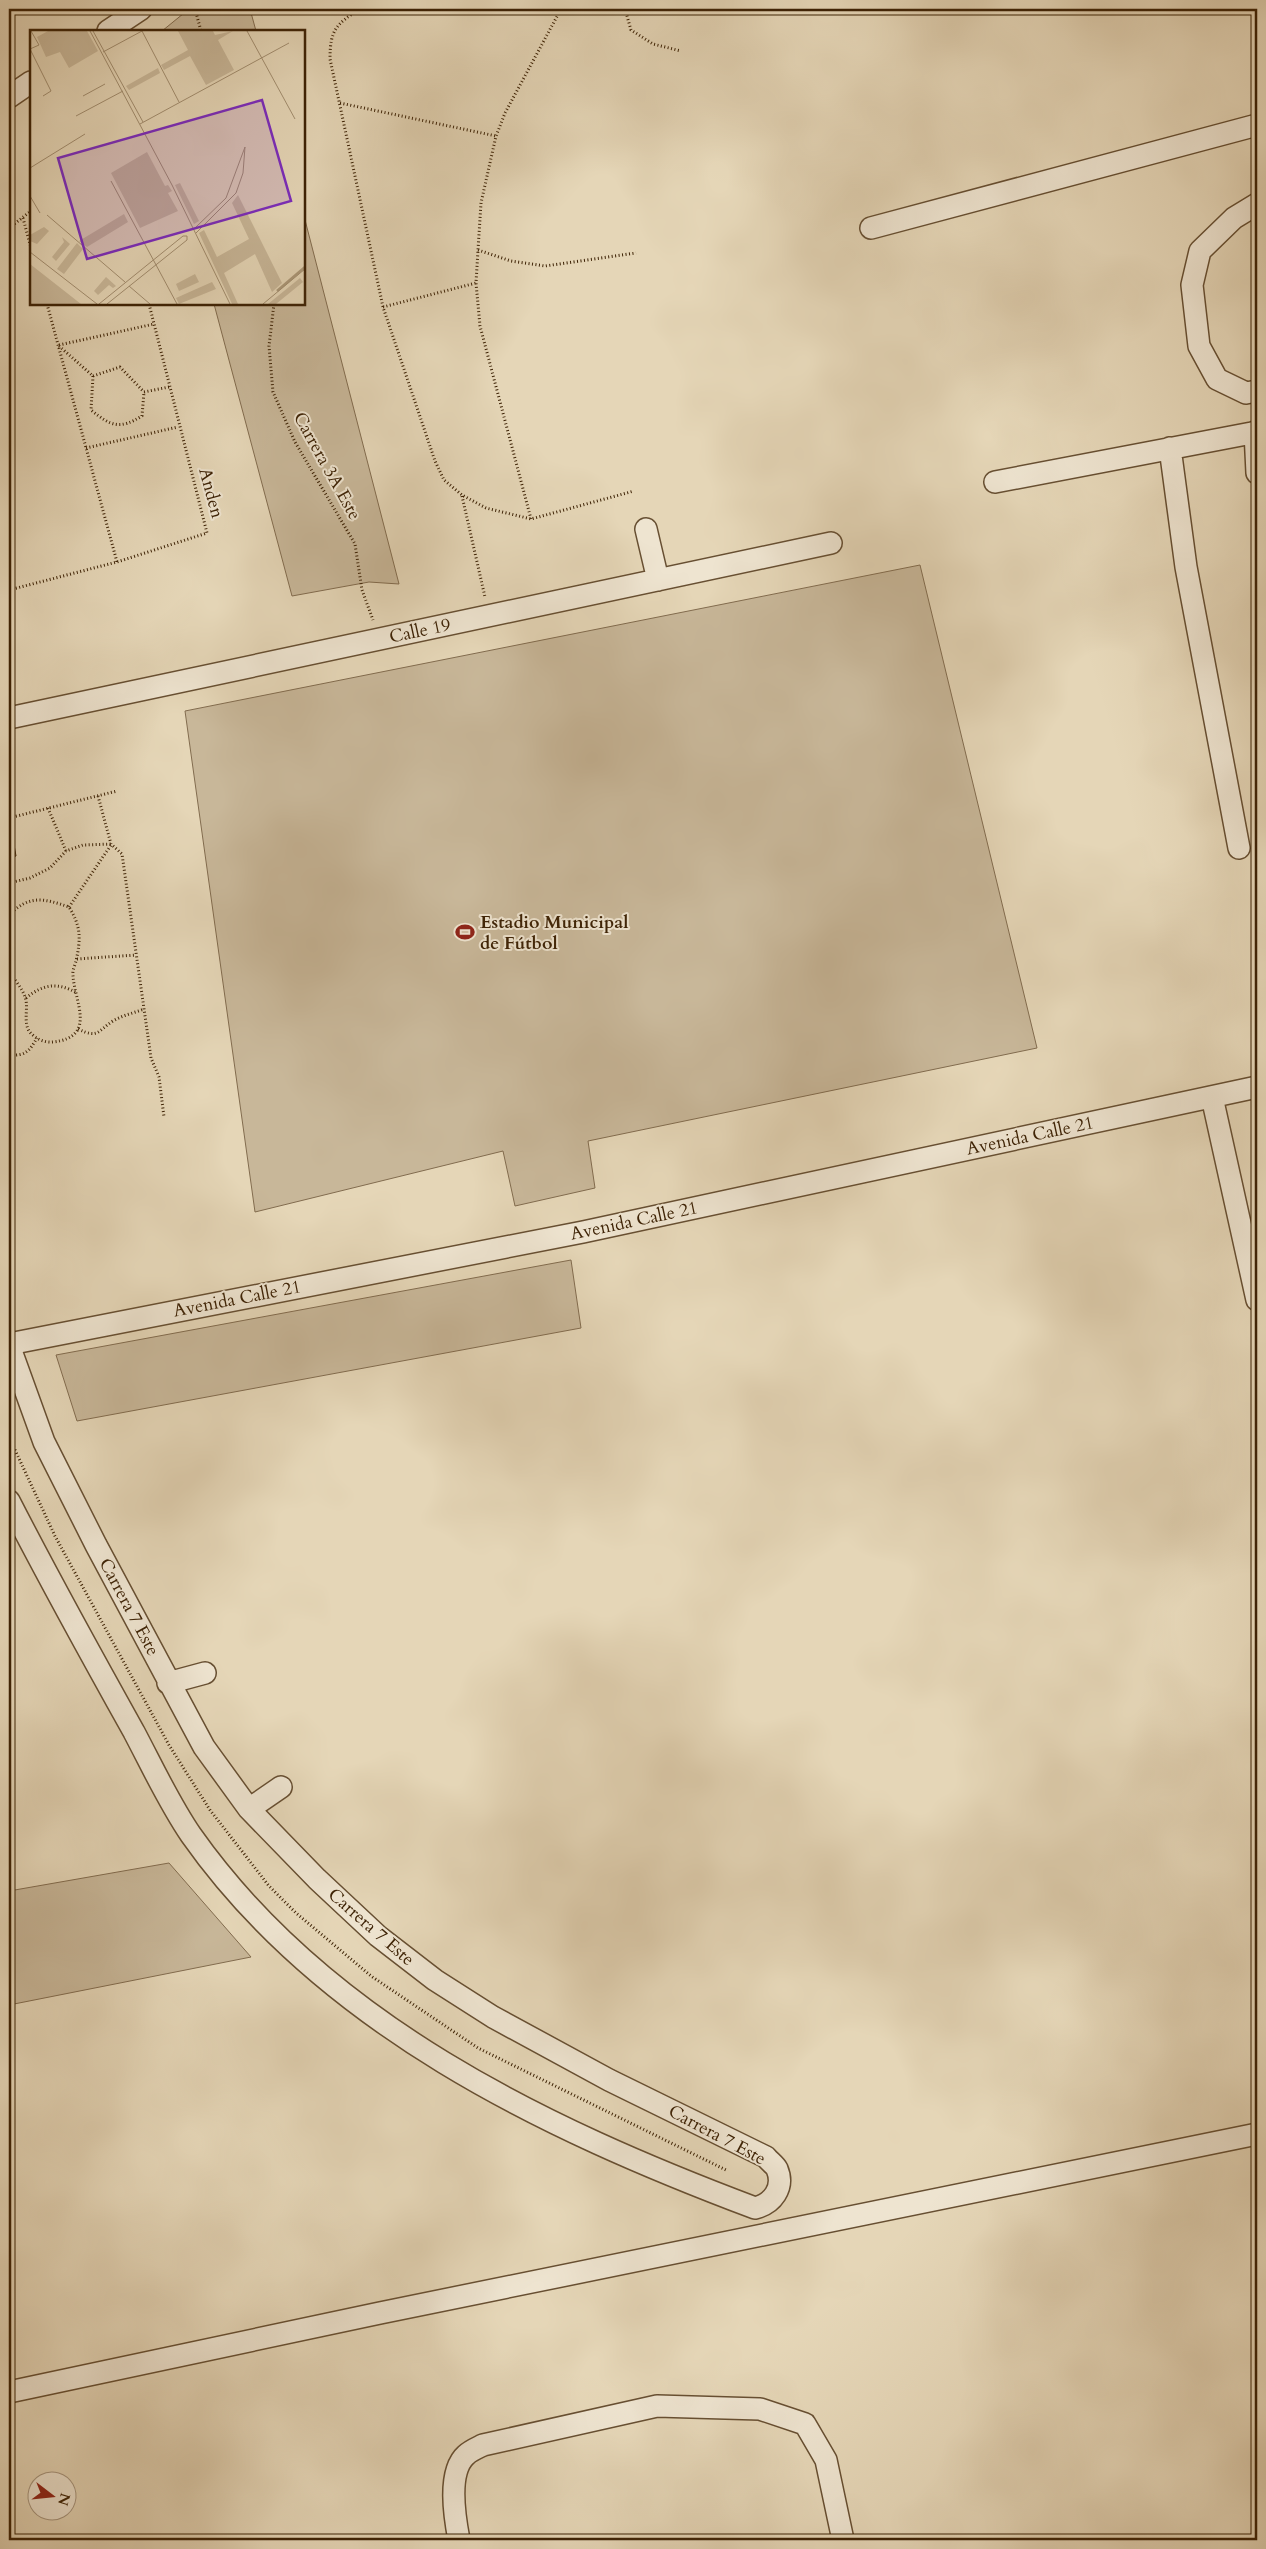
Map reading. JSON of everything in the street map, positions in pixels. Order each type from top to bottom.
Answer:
[{"type":"street","points":[[110,30],[141,9]]},
{"type":"street","points":[[9,97],[30,83]]},
{"type":"street","points":[[871,228],[1257,124]]},
{"type":"street","points":[[1257,204],[1234,218],[1200,252],[1192,285],[1199,346],[1217,379],[1246,393],[1257,391]]},
{"type":"street","points":[[995,482],[1256,432],[1257,473]]},
{"type":"street","points":[[1170,448],[1186,567],[1239,848]]},
{"type":"street","points":[[646,529],[658,580]]},
{"type":"street","name":"Calle 19","points":[[9,718],[830,543]]},
{"type":"street","name":"Avenida Calle 21","points":[[9,1344],[583,1232],[1257,1088]]},
{"type":"street","points":[[1212,1097],[1257,1300]]},
{"type":"street","name":"Carrera 7 Este","points":[[9,1344],[44,1442],[168,1683],[204,1747],[249,1809],[317,1880],[378,1936],[435,1980],[493,2017],[601,2075],[766,2157],[776,2169],[779,2184],[774,2198],[766,2206],[755,2208],[680,2180],[589,2140],[481,2085],[400,2035],[278,1938],[236,1894],[190,1834],[9,1501]]},
{"type":"street","points":[[168,1683],[205,1674]]},
{"type":"street","points":[[249,1809],[281,1787]]},
{"type":"street","points":[[9,2392],[389,2311],[1257,2134]]},
{"type":"street","points":[[459,2540],[452,2506],[456,2476],[464,2456],[483,2445],[657,2406],[760,2409],[805,2424],[826,2460],[843,2540]]},
{"type":"path","points":[[195,9],[201,30]]},
{"type":"path","points":[[360,9],[341,21],[330,40],[330,60],[383,307],[435,462],[444,480],[462,495],[486,508],[531,519],[634,491]]},
{"type":"path","points":[[531,519],[480,326],[476,283],[480,203],[496,136],[505,113],[561,9]]},
{"type":"path","points":[[625,9],[631,30],[653,44],[681,52]]},
{"type":"path","points":[[339,103],[496,136]]},
{"type":"path","points":[[9,228],[30,212]]},
{"type":"path","points":[[23,218],[30,244]]},
{"type":"path","points":[[478,250],[511,261],[546,266],[636,253]]},
{"type":"path","points":[[383,307],[476,283]]},
{"type":"path","points":[[47,305],[117,562]]},
{"type":"path","name":"Anden","points":[[9,590],[117,562],[207,532],[178,427],[149,305]]},
{"type":"path","name":"Carrera 3A Este","points":[[274,305],[269,346],[273,392],[294,442],[355,544],[362,590],[380,639]]},
{"type":"path","points":[[59,345],[154,324]]},
{"type":"path","points":[[59,345],[93,376]]},
{"type":"path","points":[[120,367],[144,392],[142,416],[127,425],[108,424],[91,410],[93,376],[120,367]]},
{"type":"path","points":[[144,392],[169,387]]},
{"type":"path","points":[[86,448],[178,427]]},
{"type":"path","points":[[462,495],[474,556],[490,616]]},
{"type":"path","points":[[9,818],[118,791]]},
{"type":"path","points":[[98,796],[111,844],[122,854],[151,1058],[159,1077],[164,1117]]},
{"type":"path","points":[[48,808],[66,852]]},
{"type":"path","points":[[9,883],[30,878],[50,868],[66,852],[82,845],[111,844]]},
{"type":"path","points":[[69,906],[111,844]]},
{"type":"path","points":[[9,915],[26,901],[44,900],[69,906],[80,928],[77,959],[72,975],[82,1014],[78,1029],[63,1040],[48,1042],[37,1038],[29,1030],[26,1019],[26,998],[9,971]]},
{"type":"path","points":[[77,959],[136,955]]},
{"type":"path","points":[[26,998],[37,989],[51,984],[66,986],[78,994]]},
{"type":"path","points":[[78,1029],[90,1035],[100,1032],[121,1017],[144,1009]]},
{"type":"path","points":[[9,1055],[21,1056],[29,1052],[37,1038]]},
{"type":"shaded area","points":[[189,9],[250,9],[256,30],[163,30]]},
{"type":"shaded area","points":[[305,220],[399,584],[369,582],[292,596],[214,305],[305,305]]},
{"type":"shaded area","points":[[920,565],[1037,1048],[588,1141],[595,1188],[515,1206],[503,1151],[255,1212],[185,711]]},
{"type":"shaded area","points":[[571,1260],[581,1328],[77,1421],[56,1355]]},
{"type":"shaded area","points":[[169,1863],[251,1957],[9,2005],[9,1891]]},
{"type":"building","points":[[11,828],[16,856],[9,858],[9,829]]},
{"type":"place","name":"Estadio Municipal de Fútbol","points":[[465,932]]}]
